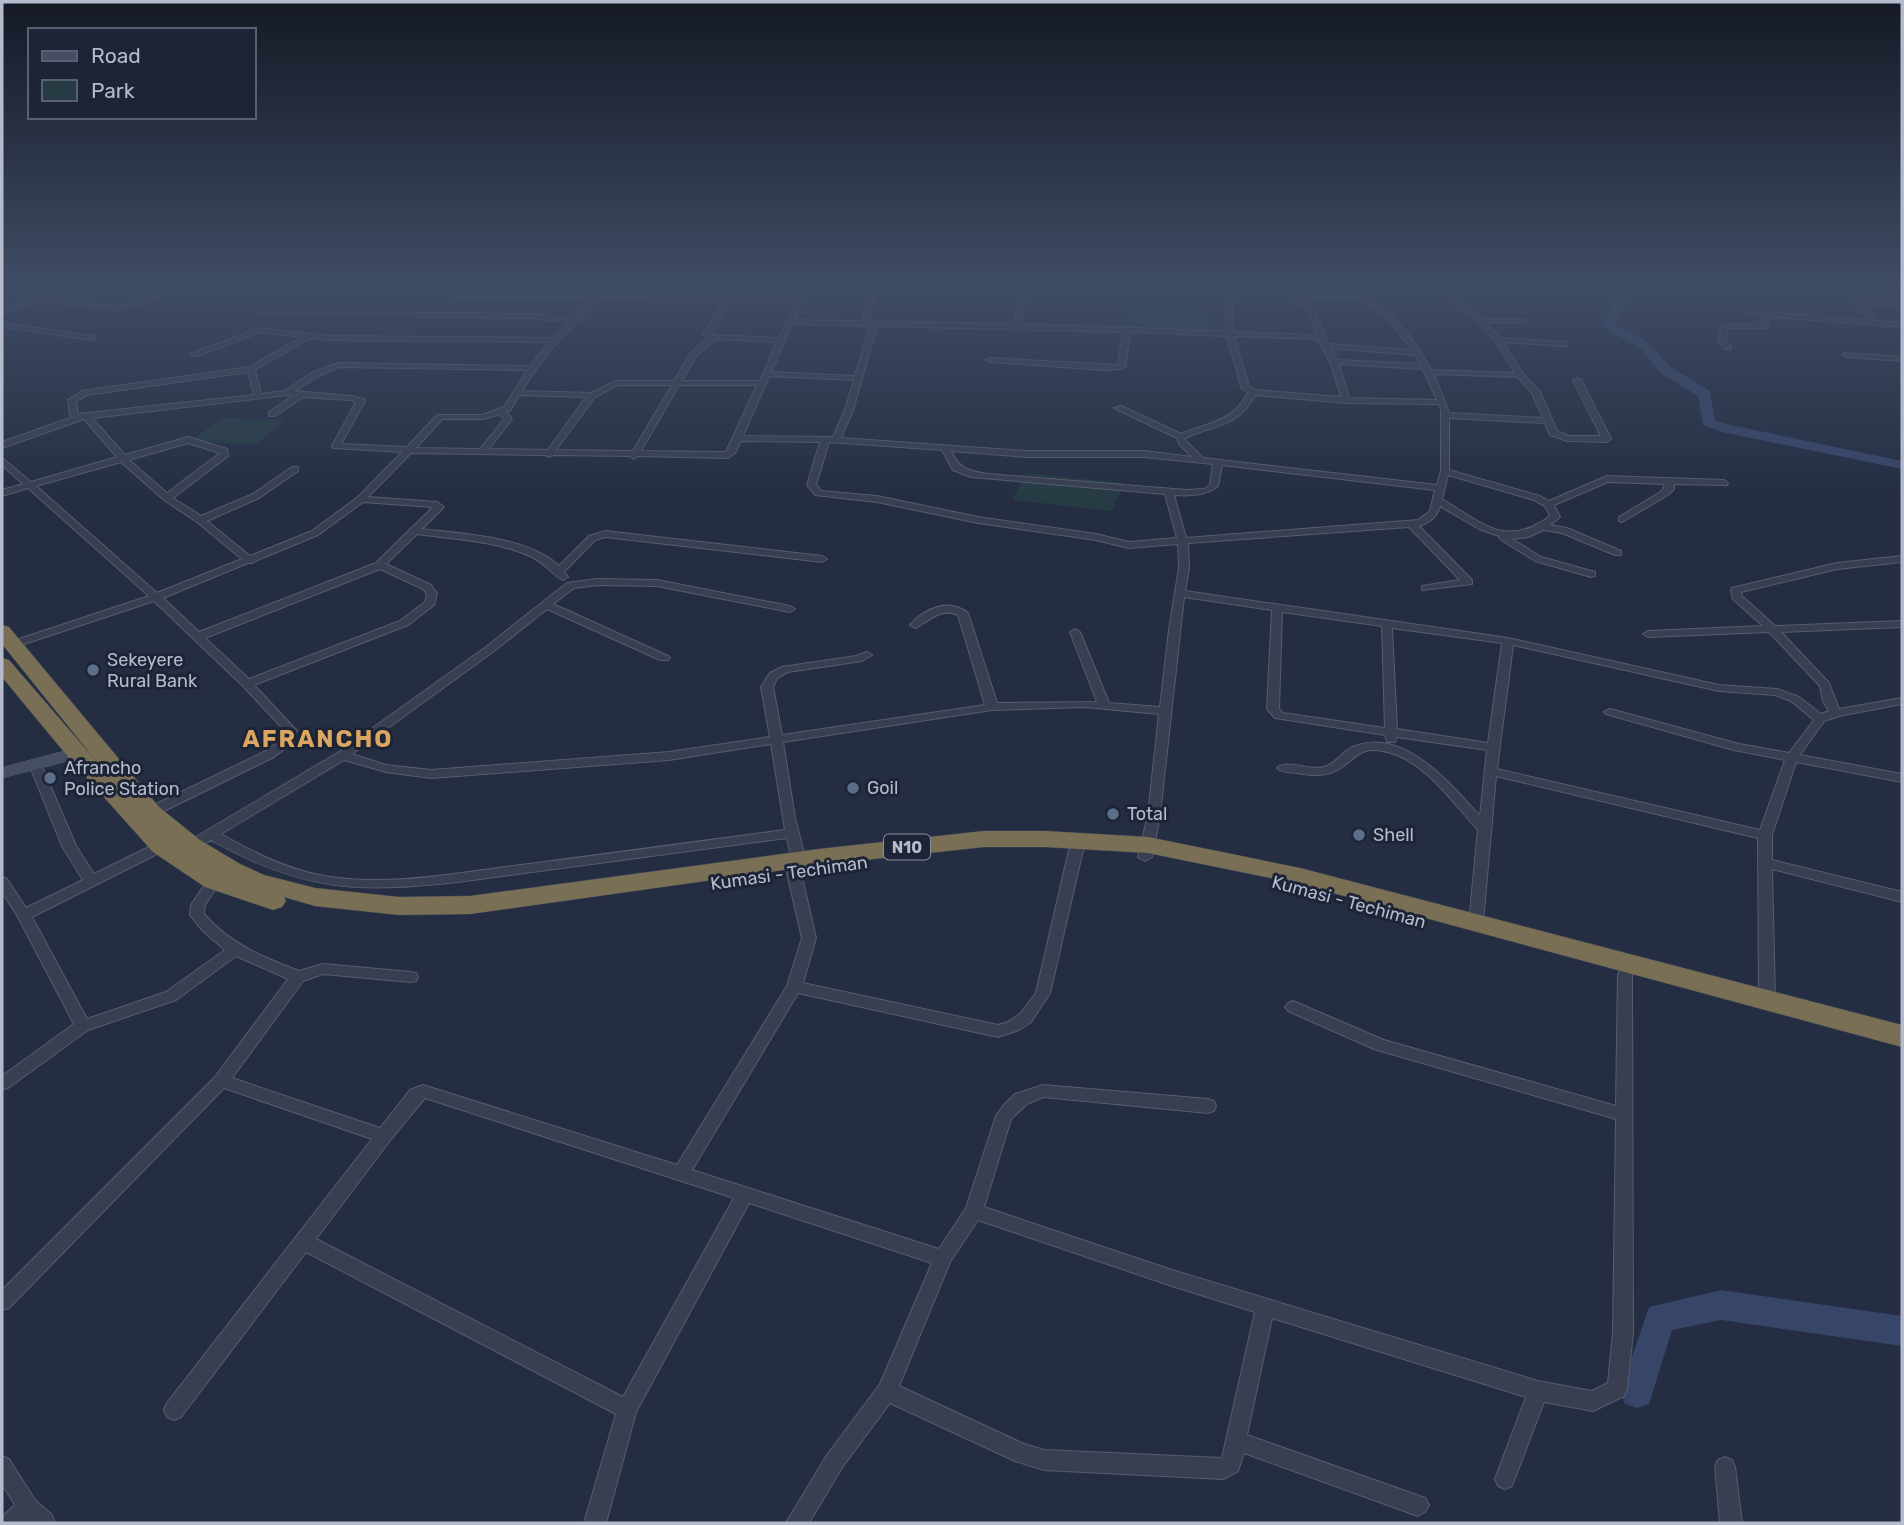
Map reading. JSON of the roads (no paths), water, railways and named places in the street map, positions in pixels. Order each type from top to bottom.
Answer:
[{"type":"highway","name":"Kumasi - Techiman","points":[[6,646],[77,753],[162,846],[214,881],[242,893],[304,909],[422,919],[489,914],[796,867],[939,853],[1033,849],[1147,851],[1902,1049]]},
{"type":"highway","name":"N10","points":[[6,646],[31,668],[151,811],[201,840],[231,870],[315,897],[399,906],[470,905],[796,867],[985,839],[1045,839],[1147,851],[1289,874],[1902,1036]]},
{"type":"street","points":[[250,561],[200,520],[167,498],[123,459],[84,417],[74,415],[72,400],[85,393],[251,369],[273,356]]},
{"type":"street","points":[[6,646],[156,597],[315,533],[361,499],[440,417],[483,417],[507,408],[542,356]]},
{"type":"street","points":[[634,456],[693,356]]},
{"type":"street","points":[[2,445],[84,417],[287,393],[361,401],[336,446],[549,454],[725,456],[732,451],[775,356]]},
{"type":"street","points":[[863,356],[859,378],[811,485],[818,493],[877,499],[970,519],[1096,537],[1129,545],[1413,525],[1430,517],[1438,501],[1445,471],[1445,415],[1442,402],[1420,356]]},
{"type":"street","points":[[990,360],[1105,368],[1121,367],[1123,356]]},
{"type":"street","points":[[1236,356],[1245,387],[1252,392],[1346,401],[1442,402]]},
{"type":"street","points":[[1331,356],[1346,401]]},
{"type":"street","points":[[1508,356],[1520,375],[1536,392],[1557,435],[1607,439],[1577,380]]},
{"type":"street","points":[[1863,356],[1902,359]]},
{"type":"street","points":[[1334,362],[1520,375]]},
{"type":"street","points":[[287,393],[316,374],[338,366],[532,368]]},
{"type":"street","points":[[251,369],[258,396]]},
{"type":"street","points":[[549,454],[592,395],[616,383],[859,378]]},
{"type":"street","points":[[1145,454],[1233,420],[1240,414],[1252,392]]},
{"type":"street","points":[[517,393],[592,395]]},
{"type":"street","points":[[272,414],[302,394]]},
{"type":"street","points":[[1118,408],[1182,439],[1200,460]]},
{"type":"street","points":[[482,452],[508,419],[505,414],[498,413]]},
{"type":"street","points":[[1445,415],[1548,421]]},
{"type":"street","points":[[738,438],[1054,455],[1145,454],[1441,488]]},
{"type":"street","points":[[2,493],[192,440],[224,451],[225,454],[167,498]]},
{"type":"street","points":[[945,448],[953,468],[961,472],[999,478],[1169,492],[1199,493],[1210,489],[1215,483],[1218,462]]},
{"type":"street","points":[[2,461],[156,597],[289,726],[290,736],[270,754],[151,811]]},
{"type":"street","points":[[200,520],[256,496],[295,468]]},
{"type":"street","points":[[1445,471],[1518,491],[1549,504],[1555,517],[1544,527],[1521,537],[1503,537]]},
{"type":"street","points":[[1549,504],[1607,480],[1724,483]]},
{"type":"street","points":[[1622,519],[1665,493],[1669,489],[1670,481]]},
{"type":"street","points":[[1147,851],[1184,568],[1183,543],[1169,492]]},
{"type":"street","points":[[197,637],[380,565],[439,508],[437,505],[361,499]]},
{"type":"street","points":[[1438,501],[1538,559],[1591,574]]},
{"type":"street","points":[[1413,525],[1468,582],[1426,588]]},
{"type":"street","points":[[1544,527],[1564,530],[1618,553]]},
{"type":"street","points":[[416,531],[486,540],[529,553],[560,571],[570,585]]},
{"type":"street","points":[[560,571],[592,538],[605,534],[822,559]]},
{"type":"street","points":[[1836,713],[1829,701],[1825,685],[1772,629],[1737,597],[1736,590],[1836,566],[1902,559]]},
{"type":"street","points":[[247,684],[404,623],[430,603],[432,594],[427,587],[380,565]]},
{"type":"street","points":[[201,840],[343,755],[547,605],[570,585],[597,582],[657,583],[790,609]]},
{"type":"street","points":[[1182,594],[1508,641],[1719,688],[1777,692],[1794,699],[1820,719]]},
{"type":"street","points":[[547,605],[664,658]]},
{"type":"street","points":[[915,625],[931,610],[938,608],[963,613],[992,707]]},
{"type":"street","points":[[1277,608],[1275,714],[1493,747]]},
{"type":"street","points":[[1648,634],[1902,624]]},
{"type":"street","points":[[1387,625],[1391,749]]},
{"type":"street","points":[[1075,632],[1104,705]]},
{"type":"street","points":[[1476,922],[1490,771],[1508,641]]},
{"type":"street","points":[[682,1172],[794,987],[808,939],[778,740],[767,687],[769,681],[778,672],[858,659],[867,655]]},
{"type":"street","points":[[1767,1000],[1765,835],[1792,757],[1820,719],[1836,713],[1902,701]]},
{"type":"street","points":[[343,755],[392,771],[431,774],[670,756],[1026,704],[1104,705],[1166,711]]},
{"type":"street","points":[[1610,712],[1738,747],[1902,778]]},
{"type":"street","points":[[1283,768],[1324,771],[1331,769],[1348,753],[1362,747],[1391,749],[1419,762],[1485,830]]},
{"type":"street","points":[[2,773],[77,753]]},
{"type":"street","points":[[35,764],[69,846],[91,881]]},
{"type":"street","points":[[1490,771],[1765,835]]},
{"type":"street","points":[[201,840],[240,851],[286,871],[333,882],[365,883],[472,875],[791,834]]},
{"type":"street","points":[[24,915],[162,846]]},
{"type":"street","points":[[794,987],[998,1031],[1019,1025],[1032,1012],[1043,993],[1076,850]]},
{"type":"street","points":[[1765,863],[1902,897]]},
{"type":"street","points":[[214,881],[198,905],[197,915],[208,930],[233,951],[298,977]]},
{"type":"street","points":[[2,882],[24,915],[83,1026]]},
{"type":"street","points":[[2,1084],[83,1026],[171,996],[233,951]]},
{"type":"street","points":[[2,1302],[221,1081],[298,977],[323,969],[411,978]]},
{"type":"street","points":[[974,1211],[1172,1278],[1538,1391],[1593,1401],[1617,1389],[1623,1333],[1622,1114],[1625,975]]},
{"type":"street","points":[[1293,1007],[1380,1045],[1622,1114]]},
{"type":"street","points":[[221,1081],[383,1136]]},
{"type":"street","points":[[174,1409],[241,1326],[383,1136],[416,1095],[427,1091],[943,1258]]},
{"type":"street","points":[[797,1523],[834,1462],[887,1391],[943,1258],[974,1211],[1004,1116],[1022,1096],[1043,1091],[1208,1105]]},
{"type":"street","points":[[595,1523],[627,1409],[745,1195]]},
{"type":"street","points":[[304,1242],[627,1409]]},
{"type":"street","points":[[887,1391],[1022,1454],[1044,1460],[1223,1469],[1231,1464],[1237,1441],[1265,1307]]},
{"type":"street","points":[[1505,1479],[1538,1391]]},
{"type":"street","points":[[1237,1441],[1418,1506]]},
{"type":"street","points":[[2,1466],[28,1507],[44,1523]]},
{"type":"street","points":[[1725,1467],[1731,1523]]},
{"type":"street","points":[[12,1523],[28,1507]]},
{"type":"waterway","points":[[1654,356],[1667,371],[1705,394],[1708,422],[1722,428],[1902,465]]},
{"type":"waterway","points":[[1637,1392],[1660,1318],[1721,1305],[1902,1331]]},
{"type":"place","name":"Sekeyere Rural Bank","points":[[93,670]]},
{"type":"place","name":"Afrancho Police Station","points":[[50,778]]},
{"type":"place","name":"Goil","points":[[853,788]]},
{"type":"place","name":"Total","points":[[1113,814]]},
{"type":"place","name":"Shell","points":[[1359,835]]},
{"type":"district","name":"AFRANCHO","points":[[318,739]]}]
